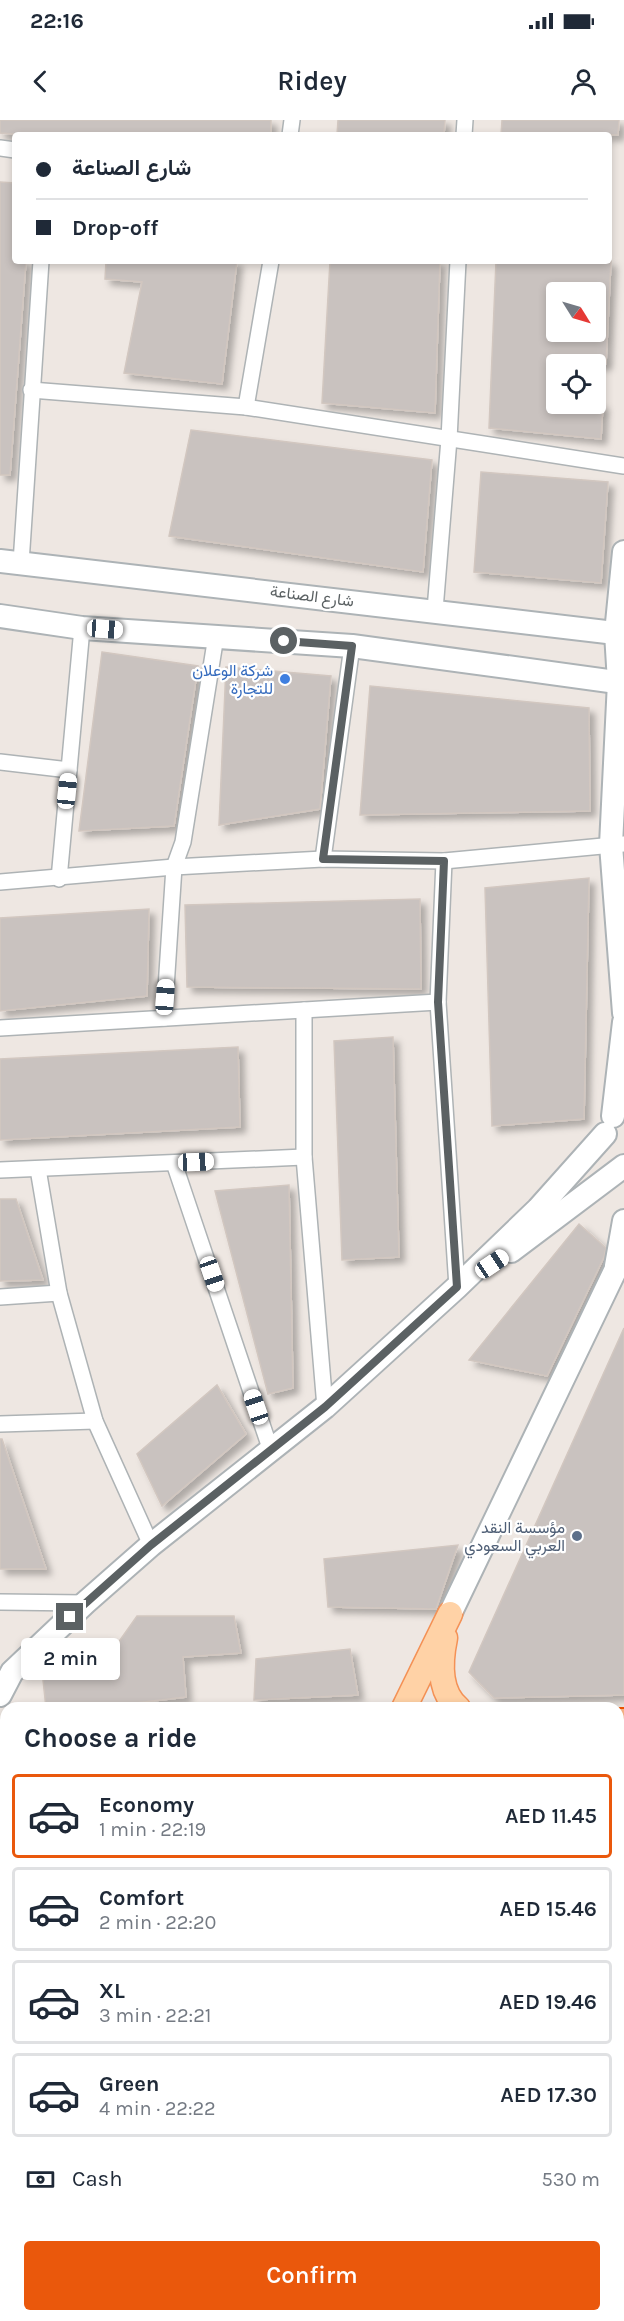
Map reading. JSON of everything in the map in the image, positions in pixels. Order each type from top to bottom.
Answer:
[{"type":"main road","points":[[407,1702],[450,1614]]},
{"type":"main road","points":[[450,1614],[441,1655],[442,1683],[452,1702]]},
{"type":"street","points":[[10,562],[31,390],[41,264]]},
{"type":"street","points":[[246,407],[270,264]]},
{"type":"street","points":[[435,610],[449,439],[458,264]]},
{"type":"street","points":[[31,390],[246,407],[624,466]]},
{"type":"street","points":[[624,552],[620,634],[622,682],[617,845],[624,1013]]},
{"type":"street","name":"شارع الصناعة","points":[[10,562],[435,610],[620,634]]},
{"type":"street","points":[[0,616],[82,628],[352,646],[622,682]]},
{"type":"street","points":[[59,879],[82,628]]},
{"type":"street","points":[[164,1018],[174,867],[183,842],[216,636]]},
{"type":"street","points":[[323,859],[352,646]]},
{"type":"street","points":[[0,762],[69,770]]},
{"type":"street","points":[[0,882],[59,879],[174,867],[323,859],[444,861],[617,845]]},
{"type":"street","points":[[444,861],[438,1002],[457,1287]]},
{"type":"street","points":[[0,1028],[438,1002]]},
{"type":"street","points":[[304,1010],[304,1157],[325,1407]]},
{"type":"street","points":[[624,1022],[611,1152],[624,1161]]},
{"type":"street","points":[[0,1695],[12,1672],[85,1603],[151,1545],[325,1407],[457,1287],[538,1209],[614,1119]]},
{"type":"street","points":[[0,1170],[304,1157]]},
{"type":"street","points":[[174,1162],[272,1451]]},
{"type":"street","points":[[457,1287],[527,1240],[624,1166]]},
{"type":"street","points":[[38,1169],[59,1293],[95,1421],[151,1545]]},
{"type":"street","points":[[614,1273],[624,1221]]},
{"type":"street","points":[[450,1614],[624,1252]]},
{"type":"street","points":[[0,1298],[59,1293]]},
{"type":"street","points":[[0,1424],[95,1421]]},
{"type":"street","points":[[0,1602],[85,1603]]},
{"type":"building","points":[[0,120],[271,120],[271,132],[0,133]]},
{"type":"building","points":[[338,120],[445,120],[444,132],[337,132]]},
{"type":"building","points":[[502,120],[619,120],[618,135],[612,135],[612,132],[501,132]]},
{"type":"building","points":[[0,182],[12,183],[12,264],[26,264],[10,475],[0,475]]},
{"type":"building","points":[[106,264],[237,264],[222,384],[124,373],[142,282],[105,279]]},
{"type":"building","points":[[330,264],[440,264],[435,413],[322,403]]},
{"type":"building","points":[[496,264],[611,264],[606,364],[606,354],[546,354],[546,414],[602,414],[601,439],[489,428]]},
{"type":"building","points":[[191,430],[432,460],[423,572],[169,536]]},
{"type":"building","points":[[481,472],[608,482],[601,583],[474,572]]},
{"type":"building","points":[[102,652],[198,666],[174,826],[79,831]]},
{"type":"building","points":[[226,667],[331,676],[320,809],[219,825]]},
{"type":"building","points":[[370,686],[589,708],[590,811],[360,815]]},
{"type":"building","points":[[589,878],[584,1119],[492,1126],[485,888]]},
{"type":"building","points":[[420,899],[421,989],[187,987],[185,905]]},
{"type":"building","points":[[149,909],[147,996],[0,1011],[0,918]]},
{"type":"building","points":[[393,1037],[399,1257],[342,1260],[334,1041]]},
{"type":"building","points":[[238,1047],[240,1127],[0,1140],[0,1059]]},
{"type":"building","points":[[289,1185],[293,1388],[268,1394],[215,1191]]},
{"type":"building","points":[[0,1199],[16,1199],[43,1280],[0,1281]]},
{"type":"building","points":[[579,1224],[606,1248],[604,1257],[547,1376],[469,1360]]},
{"type":"building","name":"مؤسسة النقد العربي السعودي","points":[[624,1328],[624,1695],[494,1698],[469,1672]]},
{"type":"building","points":[[217,1385],[246,1434],[162,1506],[137,1454]]},
{"type":"building","points":[[0,1439],[2,1439],[46,1569],[0,1569]]},
{"type":"building","points":[[458,1545],[436,1609],[328,1607],[324,1559]]},
{"type":"building","points":[[137,1616],[234,1616],[241,1653],[183,1657],[186,1697],[144,1702],[45,1702],[43,1680],[113,1650]]},
{"type":"building","points":[[350,1649],[358,1695],[254,1700],[256,1659]]},
{"type":"place","name":"شركة الوعلان للتجارة","points":[[285,679]]},
{"type":"place","name":"مؤسسة النقد العربي السعودي","points":[[577,1536]]},
{"type":"route","points":[[70,1617],[151,1545],[325,1407],[457,1287],[438,1002],[444,861],[323,859],[352,646],[284,641]]}]
